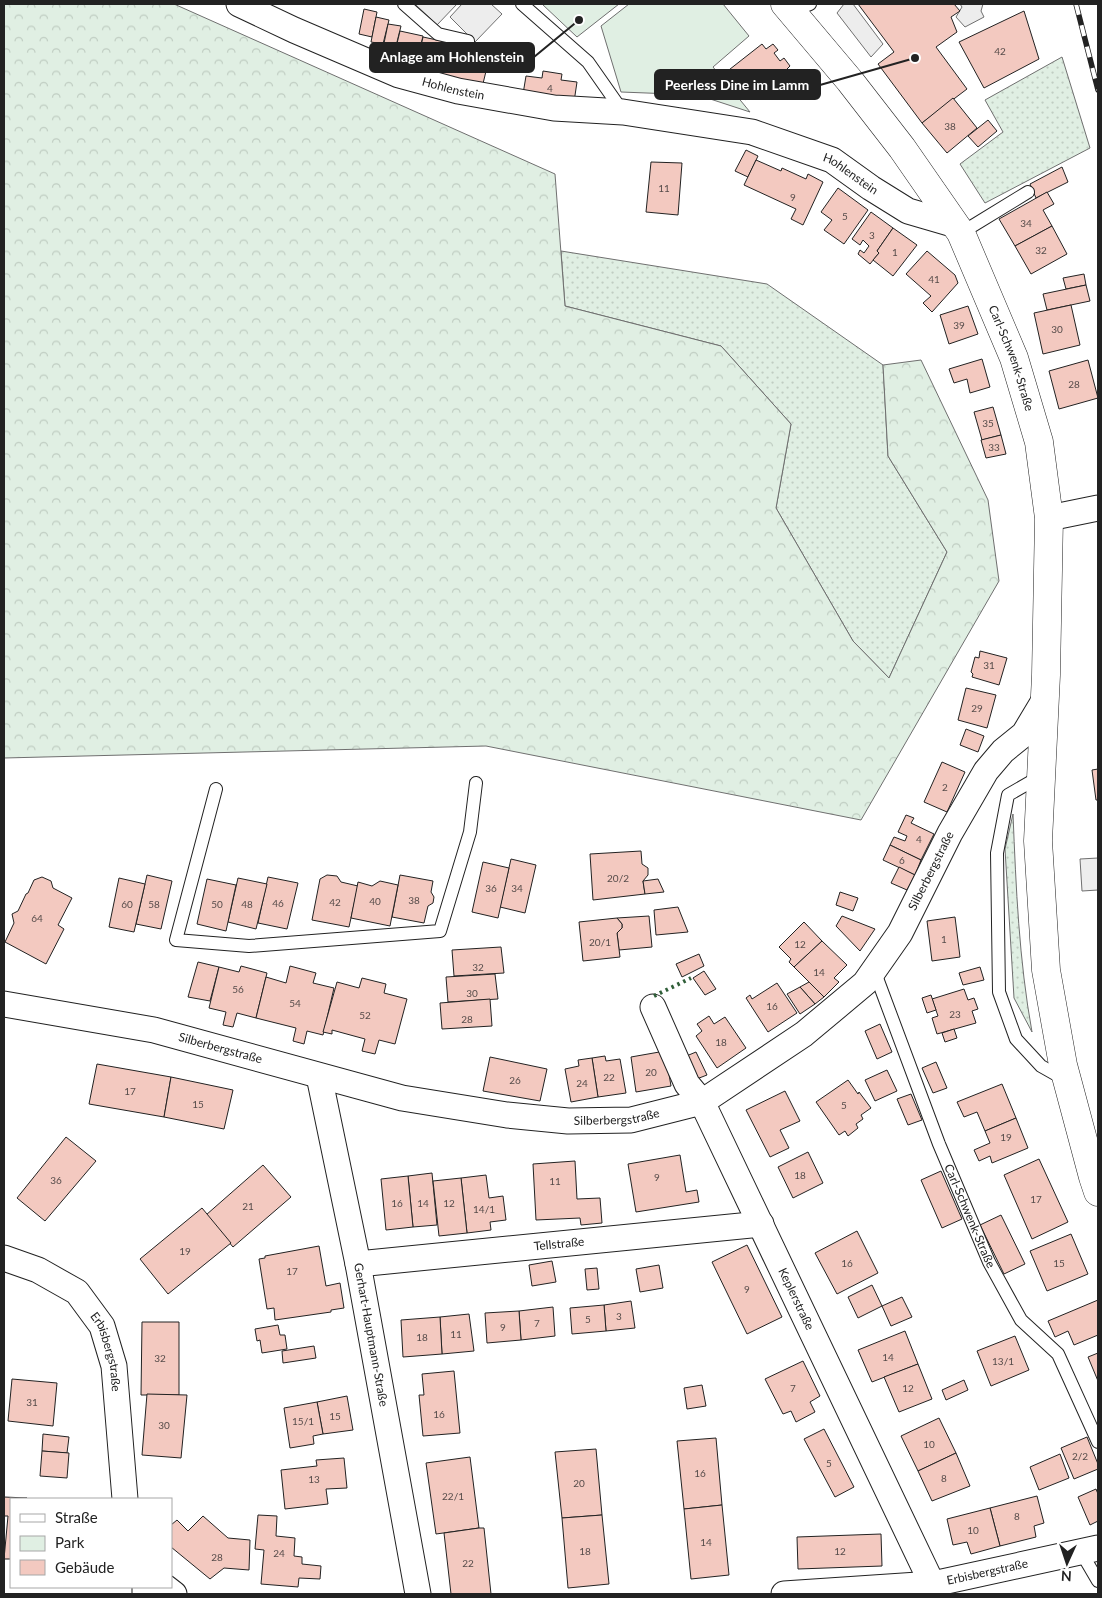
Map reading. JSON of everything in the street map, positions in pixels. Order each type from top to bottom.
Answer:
[{"type":"main road","name":"Carl-Schwenk-Straße","points":[[801,6],[862,96],[902,148],[958,229],[1014,358],[1039,442],[1049,518],[1045,699],[1038,841],[1046,970],[1063,1065],[1092,1178],[1098,1192]]},
{"type":"street","name":"Hohlenstein","points":[[239,4],[399,75],[458,90],[554,108],[623,112],[752,132],[832,160],[871,188],[908,211],[958,229]]},
{"type":"street","points":[[1049,518],[1098,508]]},
{"type":"street","name":"Silberbergstraße","points":[[4,1004],[154,1030],[402,1098],[507,1115],[568,1121],[631,1120],[702,1102],[804,1034],[865,982],[900,933],[950,833],[986,771],[1002,751],[1024,734],[1045,699]]},
{"type":"street","name":"Keplerstraße","points":[[653,1006],[686,1084],[702,1102],[935,1589]]},
{"type":"street","name":"Gerhart-Hauptmann-Straße","points":[[319,1076],[358,1264],[418,1594]]},
{"type":"street","name":"Tellstraße","points":[[358,1264],[761,1224]]},
{"type":"street","name":"Erbisbergstraße","points":[[4,1258],[38,1270],[78,1292],[102,1326],[114,1366],[125,1498]]},
{"type":"street","name":"Erbisbergstraße","points":[[784,1594],[935,1589],[1090,1550]]},
{"type":"lane","points":[[404,4],[438,34],[468,41]]},
{"type":"lane","points":[[522,4],[588,62],[623,112]]},
{"type":"lane","points":[[958,229],[1028,192]]},
{"type":"lane","points":[[1041,776],[1008,794],[1004,814],[997,853],[999,992],[1016,1039],[1041,1066],[1067,1081]]},
{"type":"lane","points":[[216,789],[176,940],[249,946],[440,931],[470,832],[476,783]]},
{"type":"lane","name":"Carl-Schwenk-Straße","points":[[874,970],[939,1144],[990,1262],[1021,1320],[1058,1354],[1098,1442]]},
{"type":"lane","points":[[1090,1550],[1098,1581]]},
{"type":"green space","points":[[4,4],[174,4],[555,174],[565,306],[721,346],[791,424],[776,508],[853,641],[889,678],[947,552],[888,456],[883,365],[921,360],[988,500],[999,581],[861,820],[486,746],[4,758]]},
{"type":"green space","points":[[542,4],[619,4],[577,37]]},
{"type":"green space","points":[[629,4],[723,4],[749,36],[713,67],[750,112],[698,95],[621,92],[601,26]]},
{"type":"green space","points":[[1062,57],[1090,148],[985,203],[960,164],[1003,132],[985,100]]},
{"type":"green space","points":[[561,251],[767,284],[883,365],[888,456],[947,552],[889,678],[853,641],[776,508],[791,424],[721,346],[565,306]]},
{"type":"green space","points":[[1013,814],[1021,951],[1032,1032],[1014,998],[1005,849]]},
{"type":"shaded area","points":[[417,4],[457,4],[437,25]]},
{"type":"shaded area","points":[[462,4],[491,4],[502,14],[475,42],[450,17]]},
{"type":"shaded area","points":[[844,4],[853,4],[883,44],[871,57],[837,13]]},
{"type":"shaded area","points":[[960,4],[983,4],[981,11],[984,17],[965,27],[956,17],[962,7]]},
{"type":"shaded area","points":[[1098,858],[1098,890],[1082,891],[1080,859]]},
{"type":"building","points":[[858,4],[954,4],[960,11],[951,17],[957,32],[936,47],[967,89],[922,123],[878,64],[894,52]]},
{"type":"building","points":[[364,9],[377,12],[372,37],[359,34]]},
{"type":"building","points":[[1024,11],[1039,59],[984,88],[959,42]]},
{"type":"building","points":[[376,17],[389,20],[383,44],[371,42]]},
{"type":"building","points":[[388,24],[401,26],[395,50],[383,48]]},
{"type":"building","points":[[400,31],[423,36],[417,61],[394,56]]},
{"type":"building","points":[[423,37],[451,43],[447,57],[487,67],[481,92],[416,68]]},
{"type":"building","points":[[762,44],[766,49],[773,44],[778,50],[774,53],[780,61],[784,58],[790,66],[786,70],[790,75],[759,98],[754,92],[745,100],[725,73]]},
{"type":"building","points":[[543,71],[562,74],[561,80],[577,82],[574,102],[523,94],[526,76],[542,78]]},
{"type":"building","points":[[953,98],[977,128],[947,153],[922,123]]},
{"type":"building","points":[[988,120],[997,131],[978,147],[968,136]]},
{"type":"building","points":[[746,150],[758,156],[748,177],[735,171]]},
{"type":"building","points":[[756,160],[781,171],[782,168],[806,179],[808,174],[823,182],[803,225],[791,219],[796,209],[744,185]]},
{"type":"building","points":[[651,162],[682,163],[678,215],[646,212]]},
{"type":"building","points":[[1062,167],[1068,182],[1036,198],[1030,184]]},
{"type":"building","points":[[838,188],[868,210],[844,244],[824,230],[832,220],[821,212]]},
{"type":"building","points":[[1047,192],[1054,204],[1043,210],[1052,226],[1015,246],[999,219]]},
{"type":"building","points":[[871,212],[893,228],[877,251],[879,253],[870,264],[858,254],[860,250],[864,253],[869,246],[863,240],[860,245],[852,239]]},
{"type":"building","points":[[1052,226],[1067,254],[1031,274],[1015,246]]},
{"type":"building","points":[[893,228],[917,245],[893,276],[873,260]]},
{"type":"building","points":[[927,251],[955,275],[958,283],[932,312],[923,303],[931,296],[906,274]]},
{"type":"building","points":[[1084,274],[1086,285],[1066,289],[1063,278]]},
{"type":"building","points":[[1086,285],[1090,301],[1047,310],[1043,294]]},
{"type":"building","points":[[1071,305],[1080,345],[1043,354],[1034,313]]},
{"type":"building","points":[[968,306],[978,334],[949,344],[940,315]]},
{"type":"building","points":[[982,359],[990,387],[970,393],[967,379],[954,383],[949,369]]},
{"type":"building","points":[[1088,360],[1098,398],[1059,409],[1049,371]]},
{"type":"building","points":[[993,407],[1001,435],[982,440],[974,412]]},
{"type":"building","points":[[1001,435],[1006,454],[986,458],[981,440]]},
{"type":"building","points":[[980,651],[1007,658],[999,685],[972,677],[973,674],[971,672],[975,657],[979,658]]},
{"type":"building","points":[[966,688],[996,695],[987,728],[958,720]]},
{"type":"building","points":[[966,729],[984,736],[978,752],[960,745]]},
{"type":"building","points":[[942,762],[965,772],[947,812],[924,802]]},
{"type":"building","points":[[1098,769],[1098,800],[1096,800],[1092,770]]},
{"type":"building","points":[[906,815],[914,818],[911,823],[934,834],[921,860],[890,845],[894,837],[905,841],[907,836],[898,832]]},
{"type":"building","points":[[890,845],[921,860],[915,875],[883,860]]},
{"type":"building","points":[[641,851],[642,864],[648,868],[648,875],[643,881],[645,894],[593,900],[590,854]]},
{"type":"building","points":[[511,859],[536,865],[525,913],[500,907]]},
{"type":"building","points":[[483,862],[509,868],[498,918],[472,912]]},
{"type":"building","points":[[899,867],[915,875],[907,890],[891,883]]},
{"type":"building","points":[[147,875],[172,881],[161,929],[136,924]]},
{"type":"building","points":[[327,875],[337,876],[341,882],[358,886],[349,927],[312,920],[320,879]]},
{"type":"building","points":[[400,875],[433,881],[431,892],[434,897],[433,903],[428,906],[424,923],[392,917]]},
{"type":"building","points":[[42,877],[51,881],[53,888],[72,898],[58,925],[64,929],[46,964],[5,942],[14,923],[12,914],[18,911],[34,880]]},
{"type":"building","points":[[268,877],[298,883],[287,929],[258,923]]},
{"type":"building","points":[[119,878],[145,884],[134,932],[109,927]]},
{"type":"building","points":[[238,878],[267,884],[256,929],[228,922]]},
{"type":"building","points":[[207,879],[236,885],[226,931],[197,924]]},
{"type":"building","points":[[658,879],[664,892],[645,894],[643,881]]},
{"type":"building","points":[[380,881],[398,885],[390,926],[351,918],[358,882],[372,886]]},
{"type":"building","points":[[840,892],[858,898],[853,911],[836,905]]},
{"type":"building","points":[[678,907],[688,932],[656,935],[654,910]]},
{"type":"building","points":[[649,916],[652,947],[619,950],[617,933],[622,928],[622,924],[617,918]]},
{"type":"building","points":[[842,916],[875,929],[860,951],[836,926]]},
{"type":"building","points":[[955,917],[960,957],[932,961],[927,921]]},
{"type":"building","points":[[617,918],[622,924],[622,928],[617,933],[620,957],[583,961],[579,922]]},
{"type":"building","points":[[804,922],[822,941],[794,967],[789,962],[791,959],[779,947]]},
{"type":"building","points":[[822,941],[847,965],[834,978],[839,982],[824,997],[794,967]]},
{"type":"building","points":[[501,947],[504,973],[454,976],[452,950]]},
{"type":"building","points":[[699,954],[704,966],[682,977],[676,964]]},
{"type":"building","points":[[198,962],[219,967],[210,1001],[188,997]]},
{"type":"building","points":[[241,966],[267,973],[256,1018],[237,1013],[233,1027],[223,1025],[226,1012],[209,1008],[219,967],[239,972]]},
{"type":"building","points":[[290,966],[316,973],[313,983],[334,988],[323,1035],[307,1031],[304,1044],[293,1041],[296,1028],[256,1018],[266,977],[286,983]]},
{"type":"building","points":[[980,967],[984,980],[963,985],[959,973]]},
{"type":"building","points":[[704,971],[716,989],[705,995],[693,978]]},
{"type":"building","points":[[495,974],[498,999],[448,1002],[446,977]]},
{"type":"building","points":[[362,978],[386,984],[384,993],[407,999],[395,1044],[379,1040],[375,1054],[362,1051],[365,1039],[332,1030],[332,1034],[323,1032],[337,982],[359,988]]},
{"type":"building","points":[[809,982],[824,997],[815,1004],[800,987]]},
{"type":"building","points":[[777,983],[797,1013],[768,1032],[746,998],[750,995],[752,999]]},
{"type":"building","points":[[800,987],[815,1004],[800,1014],[787,994]]},
{"type":"building","points":[[964,989],[968,1000],[974,998],[978,1009],[972,1011],[976,1023],[937,1034],[932,1018],[938,1016],[932,999]]},
{"type":"building","points":[[931,995],[936,1010],[927,1013],[922,998]]},
{"type":"building","points":[[490,999],[492,1026],[442,1029],[440,1003]]},
{"type":"building","points":[[709,1016],[714,1024],[725,1017],[746,1048],[717,1068],[696,1036],[702,1031],[697,1024]]},
{"type":"building","points":[[880,1024],[892,1052],[877,1059],[865,1031]]},
{"type":"building","points":[[954,1029],[957,1038],[945,1042],[942,1033]]},
{"type":"building","points":[[665,1051],[671,1086],[636,1092],[631,1057]]},
{"type":"building","points":[[696,1052],[707,1075],[694,1080],[684,1057]]},
{"type":"building","points":[[605,1056],[606,1061],[620,1059],[626,1093],[598,1097],[592,1058]]},
{"type":"building","points":[[490,1057],[547,1069],[540,1101],[483,1091]]},
{"type":"building","points":[[592,1058],[598,1097],[571,1102],[565,1069],[579,1066],[578,1060]]},
{"type":"building","points":[[936,1062],[947,1088],[933,1093],[922,1068]]},
{"type":"building","points":[[97,1064],[171,1077],[164,1117],[89,1104]]},
{"type":"building","points":[[887,1070],[897,1091],[875,1101],[865,1080]]},
{"type":"building","points":[[171,1077],[233,1090],[224,1129],[164,1117]]},
{"type":"building","points":[[848,1080],[871,1108],[861,1115],[863,1119],[856,1124],[858,1128],[848,1136],[845,1131],[839,1135],[816,1102]]},
{"type":"building","points":[[1002,1084],[1016,1118],[985,1131],[977,1112],[964,1117],[957,1102]]},
{"type":"building","points":[[785,1091],[800,1121],[780,1130],[789,1148],[770,1157],[746,1110]]},
{"type":"building","points":[[911,1094],[922,1120],[908,1125],[897,1099]]},
{"type":"building","points":[[1016,1118],[1028,1148],[992,1163],[990,1156],[979,1161],[974,1150],[990,1143],[985,1131]]},
{"type":"building","points":[[66,1137],[96,1161],[45,1221],[17,1198]]},
{"type":"building","points":[[808,1152],[823,1183],[793,1198],[778,1167]]},
{"type":"building","points":[[680,1155],[686,1192],[697,1190],[699,1202],[636,1212],[628,1164]]},
{"type":"building","points":[[1039,1159],[1068,1222],[1032,1239],[1004,1175]]},
{"type":"building","points":[[575,1161],[577,1199],[600,1198],[602,1223],[581,1225],[580,1218],[536,1220],[533,1164]]},
{"type":"building","points":[[263,1165],[291,1197],[233,1247],[206,1215]]},
{"type":"building","points":[[941,1171],[962,1219],[942,1228],[921,1180]]},
{"type":"building","points":[[432,1173],[437,1225],[413,1227],[408,1176]]},
{"type":"building","points":[[486,1175],[489,1198],[503,1196],[506,1220],[490,1222],[491,1230],[467,1233],[461,1178]]},
{"type":"building","points":[[408,1176],[413,1227],[386,1230],[381,1179]]},
{"type":"building","points":[[461,1178],[467,1233],[439,1236],[433,1181]]},
{"type":"building","points":[[202,1208],[231,1243],[168,1294],[140,1259]]},
{"type":"building","points":[[1001,1215],[1025,1264],[1004,1274],[980,1225]]},
{"type":"building","points":[[857,1231],[878,1273],[837,1294],[815,1253]]},
{"type":"building","points":[[1071,1234],[1088,1274],[1047,1291],[1030,1251]]},
{"type":"building","points":[[747,1245],[782,1317],[747,1334],[712,1262]]},
{"type":"building","points":[[319,1246],[326,1286],[340,1283],[344,1308],[331,1310],[331,1312],[275,1320],[274,1308],[267,1309],[259,1259],[265,1258],[265,1256]]},
{"type":"building","points":[[552,1261],[556,1282],[532,1286],[529,1265]]},
{"type":"building","points":[[659,1265],[663,1288],[640,1292],[636,1269]]},
{"type":"building","points":[[597,1268],[599,1289],[587,1290],[585,1269]]},
{"type":"building","points":[[872,1285],[882,1306],[858,1318],[848,1297]]},
{"type":"building","points":[[902,1297],[912,1317],[891,1326],[882,1306]]},
{"type":"building","points":[[1098,1300],[1098,1335],[1074,1345],[1068,1331],[1055,1337],[1048,1321]]},
{"type":"building","points":[[631,1301],[635,1328],[606,1331],[604,1305]]},
{"type":"building","points":[[604,1305],[606,1331],[572,1334],[570,1308]]},
{"type":"building","points":[[553,1307],[555,1336],[521,1340],[519,1311]]},
{"type":"building","points":[[519,1311],[521,1340],[487,1343],[485,1313]]},
{"type":"building","points":[[469,1314],[474,1351],[442,1354],[440,1317]]},
{"type":"building","points":[[440,1317],[442,1354],[403,1357],[401,1320]]},
{"type":"building","points":[[142,1322],[179,1322],[179,1395],[141,1395]]},
{"type":"building","points":[[278,1325],[280,1335],[285,1335],[287,1349],[262,1353],[260,1340],[257,1341],[255,1329]]},
{"type":"building","points":[[905,1331],[918,1364],[872,1382],[858,1350]]},
{"type":"building","points":[[1015,1336],[1029,1370],[991,1386],[977,1351]]},
{"type":"building","points":[[314,1346],[316,1358],[283,1363],[282,1351]]},
{"type":"building","points":[[1098,1353],[1098,1381],[1088,1357]]},
{"type":"building","points":[[803,1361],[820,1396],[810,1402],[815,1412],[796,1422],[791,1411],[783,1414],[765,1379]]},
{"type":"building","points":[[918,1364],[932,1399],[899,1412],[884,1377]]},
{"type":"building","points":[[454,1371],[460,1433],[423,1436],[419,1395],[424,1395],[422,1374]]},
{"type":"building","points":[[12,1379],[57,1383],[53,1426],[8,1421]]},
{"type":"building","points":[[964,1380],[968,1390],[946,1400],[942,1390]]},
{"type":"building","points":[[702,1385],[706,1406],[687,1409],[684,1388]]},
{"type":"building","points":[[147,1394],[187,1395],[181,1458],[142,1455]]},
{"type":"building","points":[[347,1396],[353,1430],[323,1434],[317,1402]]},
{"type":"building","points":[[317,1402],[323,1434],[313,1436],[314,1444],[290,1448],[284,1408]]},
{"type":"building","points":[[939,1418],[956,1453],[918,1471],[901,1436]]},
{"type":"building","points":[[824,1429],[854,1487],[835,1497],[804,1439]]},
{"type":"building","points":[[43,1434],[69,1437],[67,1453],[42,1451]]},
{"type":"building","points":[[1087,1437],[1098,1464],[1098,1469],[1074,1479],[1061,1448]]},
{"type":"building","points":[[716,1438],[722,1505],[684,1509],[677,1441]]},
{"type":"building","points":[[596,1449],[602,1515],[562,1518],[555,1452]]},
{"type":"building","points":[[42,1451],[69,1453],[67,1478],[40,1476]]},
{"type":"building","points":[[956,1453],[970,1486],[932,1501],[918,1471]]},
{"type":"building","points":[[1060,1454],[1069,1478],[1039,1490],[1030,1467]]},
{"type":"building","points":[[470,1457],[479,1528],[436,1534],[426,1463]]},
{"type":"building","points":[[344,1458],[347,1488],[326,1489],[328,1504],[285,1509],[281,1470],[317,1466],[316,1460]]},
{"type":"building","points":[[1096,1489],[1098,1494],[1098,1521],[1090,1525],[1078,1497]]},
{"type":"building","points":[[1037,1496],[1044,1523],[1034,1526],[1036,1537],[1000,1546],[990,1508]]},
{"type":"building","points":[[4,1497],[27,1498],[10,1498],[10,1559],[4,1559],[8,1516],[4,1516]]},
{"type":"building","points":[[722,1505],[729,1575],[691,1579],[684,1509]]},
{"type":"building","points":[[990,1508],[1000,1546],[971,1554],[967,1542],[953,1545],[947,1519]]},
{"type":"building","points":[[258,1515],[277,1516],[276,1536],[295,1538],[294,1556],[302,1557],[302,1564],[321,1566],[320,1579],[299,1578],[298,1587],[261,1584],[264,1550],[255,1549]]},
{"type":"building","points":[[602,1515],[609,1584],[568,1588],[562,1518]]},
{"type":"building","points":[[203,1516],[228,1538],[250,1540],[249,1570],[224,1568],[210,1579],[172,1548],[172,1524],[177,1520],[188,1531]]},
{"type":"building","points":[[484,1528],[491,1594],[451,1594],[444,1533]]},
{"type":"building","points":[[881,1534],[882,1566],[798,1569],[797,1537]]},
{"type":"railway","points":[[1076,4],[1098,90]]},
{"type":"hedge","points":[[654,996],[691,978]]},
{"type":"place","name":"Anlage am Hohlenstein","points":[[579,20]]},
{"type":"place","name":"Peerless Dine im Lamm","points":[[915,58]]}]
